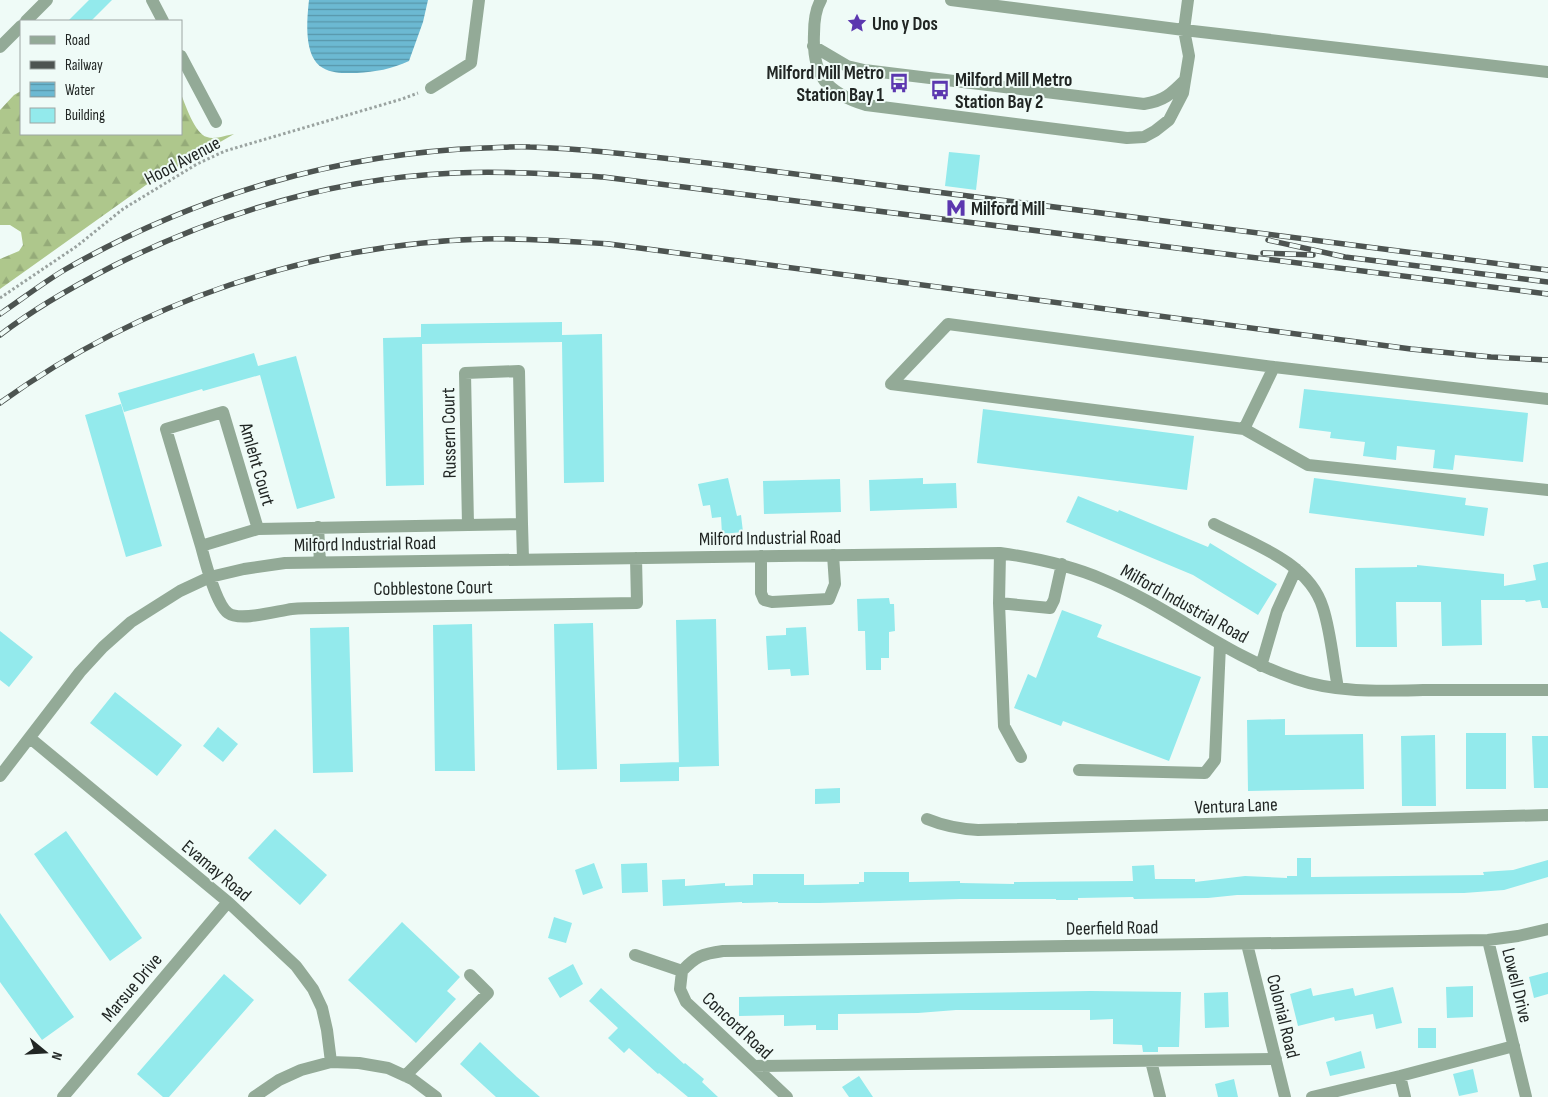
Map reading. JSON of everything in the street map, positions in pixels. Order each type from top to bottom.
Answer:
[{"type":"street","points":[[27,20],[47,0]]},
{"type":"street","points":[[152,0],[162,20]]},
{"type":"street","points":[[431,88],[471,63],[479,0]]},
{"type":"street","points":[[820,0],[817,6],[813,46],[820,75],[830,88],[845,99],[866,106],[1127,138],[1144,137],[1169,120],[1183,93],[1189,56],[1184,30],[1188,0]]},
{"type":"street","points":[[952,0],[1184,30],[1548,72]]},
{"type":"street","points":[[0,47],[20,27]]},
{"type":"street","points":[[813,46],[847,66],[864,70],[1144,104],[1158,102],[1167,97],[1185,80]]},
{"type":"street","points":[[182,58],[216,122]]},
{"type":"street","points":[[1548,399],[1274,367],[948,324],[891,384],[1244,428],[1308,465],[1548,490]]},
{"type":"street","points":[[1244,428],[1274,367]]},
{"type":"street","name":"Russern Court","points":[[468,525],[465,372],[519,371],[523,559]]},
{"type":"street","name":"Amleht Court","points":[[201,546],[258,529],[223,412],[166,429],[210,577]]},
{"type":"street","points":[[258,529],[522,524]]},
{"type":"street","points":[[1214,524],[1287,562],[1303,575],[1315,590],[1323,608],[1338,688]]},
{"type":"street","points":[[318,527],[320,562]]},
{"type":"street","points":[[1000,554],[999,603],[1004,726],[1021,757]]},
{"type":"street","name":"Milford Industrial Road","points":[[0,776],[80,672],[103,647],[131,622],[180,591],[210,577],[244,569],[286,563],[1000,554],[1036,558],[1062,564],[1103,579],[1138,597],[1220,645],[1261,666],[1298,680],[1338,688],[1374,691],[1548,690]]},
{"type":"street","points":[[761,556],[760,592],[764,600],[772,602],[829,599],[835,584],[833,555]]},
{"type":"street","name":"Cobblestone Court","points":[[210,577],[226,612],[240,617],[294,609],[322,608],[637,603],[636,558]]},
{"type":"street","points":[[999,603],[1050,608],[1054,600],[1062,564]]},
{"type":"street","points":[[1261,666],[1277,611],[1296,569]]},
{"type":"street","points":[[1079,770],[1205,772],[1214,760],[1220,645]]},
{"type":"street","name":"Evamay Road","points":[[30,738],[228,902],[296,966],[313,989],[322,1008],[331,1062]]},
{"type":"street","name":"Ventura Lane","points":[[927,819],[960,830],[978,830],[1548,815]]},
{"type":"street","name":"Marsue Drive","points":[[63,1097],[228,902]]},
{"type":"street","name":"Deerfield Road","points":[[682,972],[694,959],[708,953],[722,951],[1488,940],[1548,929]]},
{"type":"street","name":"Lowell Drive","points":[[1488,940],[1526,1097]]},
{"type":"street","name":"Colonial Road","points":[[1248,944],[1285,1097]]},
{"type":"street","points":[[636,954],[682,972]]},
{"type":"street","name":"Concord Road","points":[[682,972],[680,989],[686,1002],[787,1097]]},
{"type":"street","points":[[405,1076],[488,992],[470,975]]},
{"type":"street","points":[[1312,1097],[1514,1046]]},
{"type":"street","points":[[754,1066],[1276,1059]]},
{"type":"street","points":[[1151,1061],[1160,1097]]},
{"type":"street","points":[[254,1097],[279,1080],[301,1070],[331,1062],[359,1063],[388,1068],[405,1076],[436,1097]]},
{"type":"street","points":[[1400,1076],[1405,1097]]},
{"type":"path","name":"Hood Avenue","points":[[0,298],[77,246],[123,209],[197,164],[225,151],[402,99],[431,88]]},
{"type":"green space","points":[[20,92],[20,135],[182,135],[182,96],[191,118],[203,135],[213,138],[234,134],[146,185],[0,289],[0,259],[19,251],[23,245],[21,232],[10,225],[0,225],[0,110],[14,95]]},
{"type":"water","points":[[309,0],[428,0],[423,22],[409,61],[383,70],[348,73],[335,72],[323,68],[312,55],[308,37]]},
{"type":"building","points":[[89,0],[112,0],[92,20],[69,20]]},
{"type":"building","points":[[949,152],[980,155],[976,190],[945,186]]},
{"type":"building","points":[[562,322],[562,335],[602,334],[604,482],[564,483],[562,342],[422,344],[424,485],[386,486],[383,338],[421,337],[421,324]]},
{"type":"building","points":[[254,353],[258,366],[296,356],[335,498],[297,509],[260,375],[203,391],[202,389],[124,412],[118,393]]},
{"type":"building","points":[[1304,389],[1528,413],[1523,462],[1455,455],[1453,470],[1433,468],[1435,450],[1397,446],[1396,460],[1363,456],[1365,442],[1330,438],[1331,432],[1299,428]]},
{"type":"building","points":[[121,404],[162,546],[126,557],[85,415]]},
{"type":"building","points":[[983,409],[1194,436],[1187,490],[977,463]]},
{"type":"building","points":[[728,478],[737,516],[741,515],[743,532],[722,534],[721,517],[712,518],[710,505],[703,506],[698,484]]},
{"type":"building","points":[[923,478],[923,484],[956,483],[957,508],[870,511],[869,480]]},
{"type":"building","points":[[1314,478],[1466,498],[1465,505],[1488,508],[1484,536],[1309,513]]},
{"type":"building","points":[[840,479],[841,512],[764,514],[763,481]]},
{"type":"building","points":[[1078,496],[1118,512],[1119,510],[1208,547],[1210,543],[1277,584],[1258,615],[1193,575],[1066,522]]},
{"type":"building","points":[[1548,562],[1548,608],[1542,608],[1540,600],[1526,602],[1525,600],[1481,600],[1482,645],[1442,646],[1441,602],[1396,602],[1397,647],[1356,647],[1355,568],[1417,567],[1417,565],[1504,574],[1504,586],[1536,580],[1533,565]]},
{"type":"building","points":[[889,598],[890,604],[894,604],[895,631],[889,632],[889,658],[881,658],[881,670],[866,670],[865,631],[858,631],[857,599]]},
{"type":"building","points":[[1062,610],[1102,625],[1097,637],[1201,677],[1169,761],[1063,721],[1061,726],[1014,708],[1028,674],[1036,678]]},
{"type":"building","points":[[716,619],[719,766],[679,767],[676,620]]},
{"type":"building","points":[[593,623],[597,769],[557,770],[554,624]]},
{"type":"building","points":[[472,624],[475,771],[435,771],[433,625]]},
{"type":"building","points":[[349,627],[353,772],[313,773],[310,628]]},
{"type":"building","points":[[806,627],[809,675],[791,676],[790,669],[768,670],[766,636],[786,635],[786,628]]},
{"type":"building","points":[[0,631],[33,657],[9,687],[0,680]]},
{"type":"building","points":[[115,692],[182,745],[157,776],[90,723]]},
{"type":"building","points":[[1285,719],[1285,735],[1363,734],[1364,789],[1248,791],[1247,720]]},
{"type":"building","points":[[218,727],[238,744],[223,762],[203,746]]},
{"type":"building","points":[[1466,733],[1506,733],[1506,789],[1466,789]]},
{"type":"building","points":[[1435,735],[1436,806],[1402,806],[1401,736]]},
{"type":"building","points":[[1532,736],[1548,736],[1548,788],[1534,788]]},
{"type":"building","points":[[679,762],[679,781],[620,782],[620,764]]},
{"type":"building","points":[[840,788],[840,803],[815,804],[815,789]]},
{"type":"building","points":[[275,829],[327,875],[300,905],[248,858]]},
{"type":"building","points":[[66,831],[142,938],[110,961],[34,854]]},
{"type":"building","points":[[1297,858],[1311,858],[1311,877],[1484,875],[1483,872],[1513,870],[1548,860],[1548,877],[1504,890],[1464,893],[1237,895],[1208,898],[1134,899],[1133,897],[1078,898],[1078,900],[960,899],[819,903],[742,902],[663,906],[662,880],[685,879],[685,886],[725,883],[725,886],[753,885],[753,874],[804,874],[804,885],[859,884],[859,882],[864,882],[864,872],[909,872],[909,882],[960,881],[960,883],[1014,884],[1014,882],[1133,881],[1132,866],[1154,865],[1155,879],[1195,879],[1195,882],[1245,876],[1287,878],[1287,876],[1297,876]]},
{"type":"building","points":[[594,863],[603,888],[583,895],[575,870]]},
{"type":"building","points":[[647,863],[648,892],[622,893],[621,864]]},
{"type":"building","points":[[0,913],[74,1017],[42,1040],[0,982]]},
{"type":"building","points":[[554,917],[572,923],[566,943],[548,938]]},
{"type":"building","points":[[402,922],[460,977],[447,991],[456,999],[416,1043],[348,980]]},
{"type":"building","points":[[573,964],[583,984],[560,998],[548,978]]},
{"type":"building","points":[[1548,972],[1548,994],[1534,998],[1529,977]]},
{"type":"building","points":[[224,974],[254,1000],[169,1097],[163,1097],[137,1074]]},
{"type":"building","points":[[1473,986],[1473,1017],[1447,1018],[1446,987]]},
{"type":"building","points":[[1393,987],[1402,1023],[1376,1029],[1373,1014],[1335,1021],[1334,1017],[1298,1026],[1290,994],[1311,988],[1313,996],[1353,988],[1355,996]]},
{"type":"building","points":[[601,988],[684,1064],[704,1079],[702,1082],[718,1097],[688,1097],[629,1048],[624,1053],[608,1038],[618,1028],[589,1001]]},
{"type":"building","points":[[1090,991],[1181,992],[1179,1047],[1158,1047],[1158,1052],[1143,1052],[1142,1045],[1113,1044],[1113,1019],[1090,1020],[1090,1010],[956,1010],[918,1013],[838,1014],[838,1030],[816,1030],[816,1025],[784,1026],[784,1015],[739,1016],[739,997]]},
{"type":"building","points":[[1228,992],[1229,1027],[1205,1028],[1204,993]]},
{"type":"building","points":[[1418,1028],[1436,1028],[1436,1048],[1418,1048]]},
{"type":"building","points":[[480,1042],[540,1097],[496,1097],[460,1064]]},
{"type":"building","points":[[1361,1051],[1365,1068],[1330,1076],[1326,1062]]},
{"type":"building","points":[[1473,1069],[1478,1092],[1459,1096],[1453,1074]]},
{"type":"building","points":[[859,1076],[873,1097],[849,1097],[842,1087]]},
{"type":"building","points":[[1234,1079],[1238,1097],[1218,1097],[1215,1084]]},
{"type":"railway","points":[[0,314],[66,269],[115,243],[165,220],[216,200],[268,183],[322,169],[376,159],[430,152],[513,147],[603,152],[725,165],[1548,270]]},
{"type":"railway","points":[[0,335],[55,298],[113,266],[153,247],[236,215],[322,191],[366,182],[410,176],[473,172],[603,177],[1548,294]]},
{"type":"railway","points":[[0,403],[54,367],[110,335],[169,308],[230,285],[292,266],[355,253],[419,243],[484,239],[531,239],[609,244],[1411,349],[1491,357],[1548,360]]},
{"type":"railway","points":[[1268,240],[1345,257],[1548,282]]},
{"type":"railway","points":[[1263,253],[1313,255]]},
{"type":"place","name":"Uno y Dos","points":[[857,23]]},
{"type":"place","name":"Milford Mill Metro Station Bay 1","points":[[899,83]]},
{"type":"place","name":"Milford Mill Metro Station Bay 2","points":[[940,90]]},
{"type":"place","name":"Milford Mill","points":[[956,208]]}]
